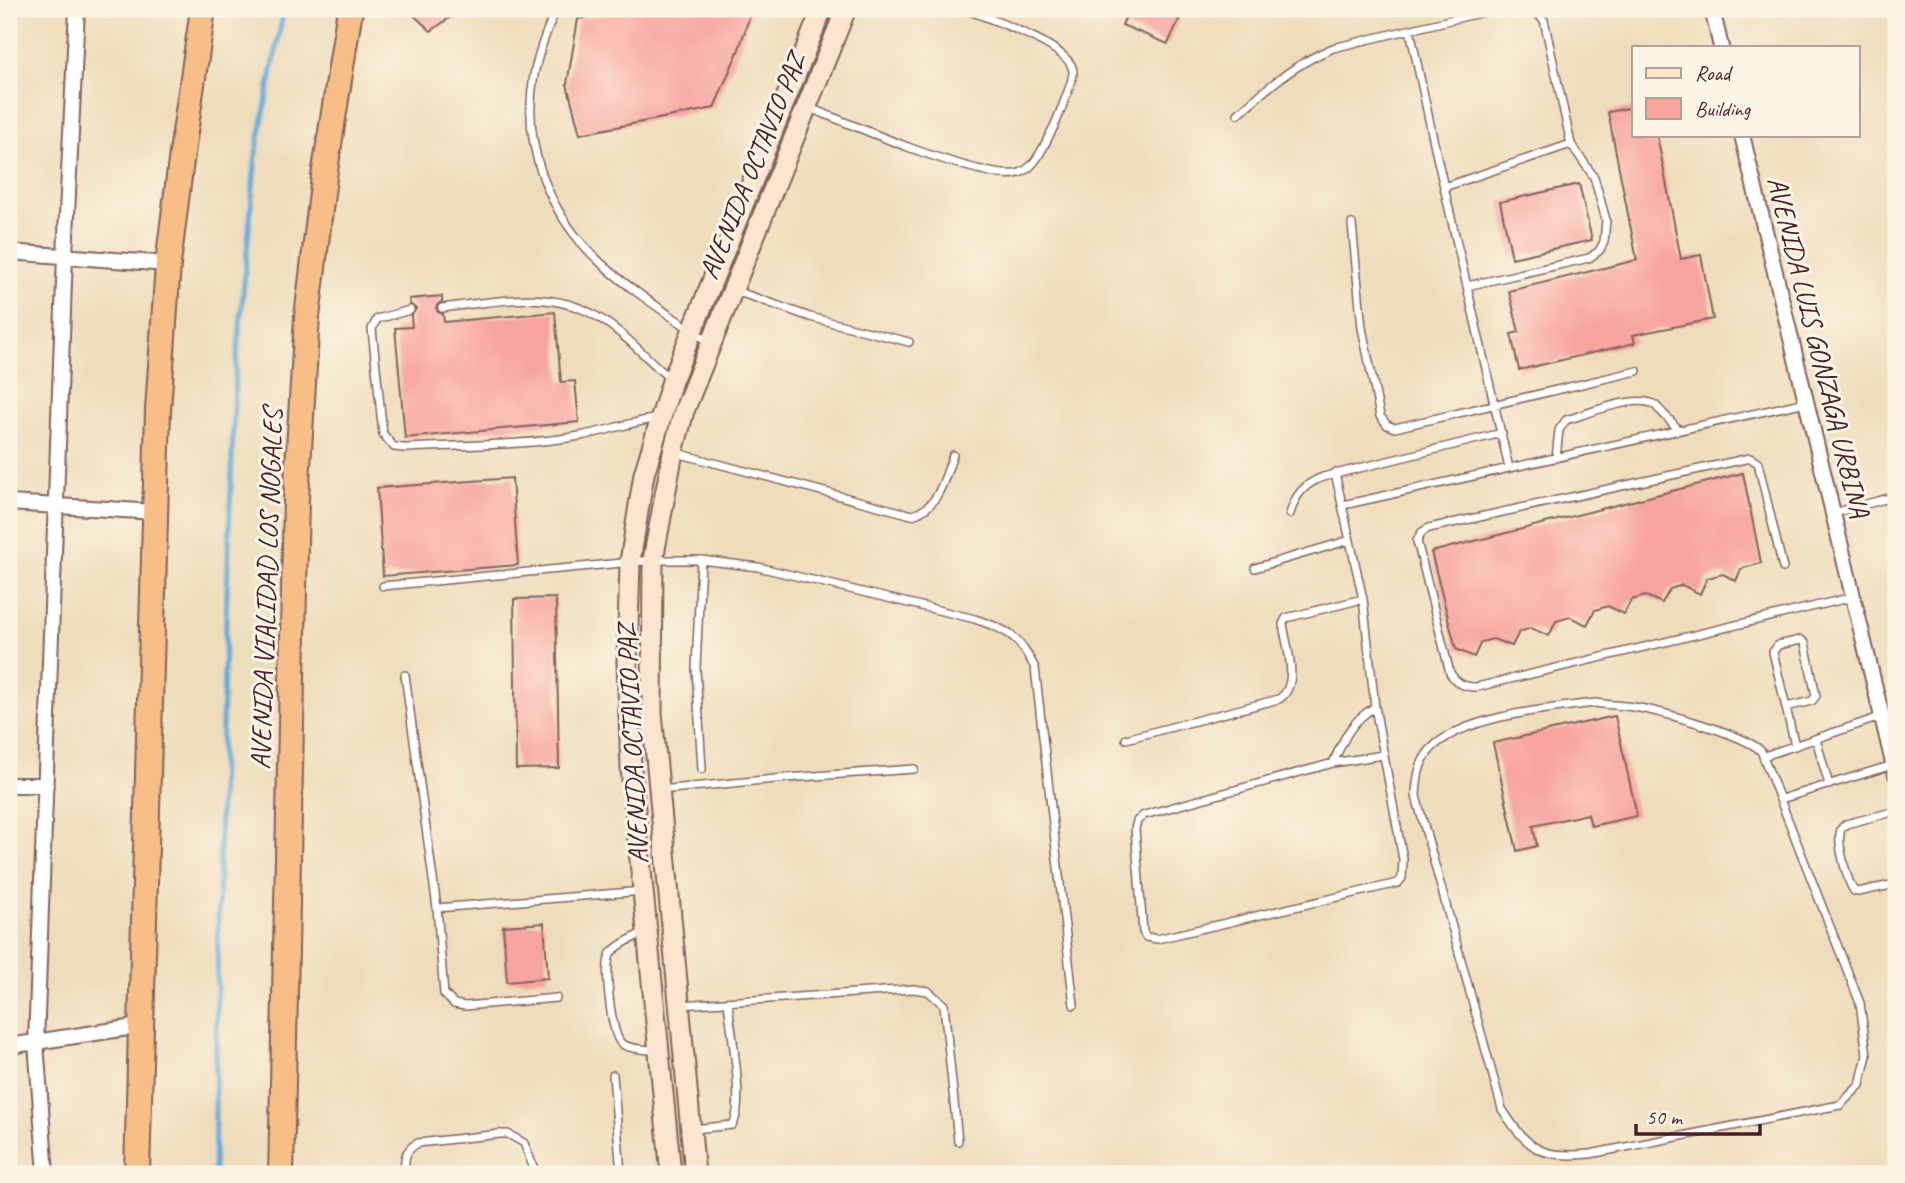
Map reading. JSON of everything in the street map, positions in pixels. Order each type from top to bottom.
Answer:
[{"type":"highway","points":[[137,1174],[158,410],[168,264],[181,153],[203,9]]},
{"type":"highway","name":"AVENIDA VIALIDAD LOS NOGALES","points":[[281,1174],[296,499],[307,317],[324,177],[350,9]]},
{"type":"street","points":[[47,1174],[36,1043],[65,256],[77,9]]},
{"type":"street","name":"AVENIDA OCTAVIO PAZ","points":[[671,1174],[631,769],[627,662],[630,562],[644,474],[659,418],[822,9]]},
{"type":"street","name":"AVENIDA OCTAVIO PAZ","points":[[695,1174],[652,713],[653,560],[673,452],[684,411],[846,9]]},
{"type":"street","points":[[1712,9],[1721,46]]},
{"type":"street","name":"AVENIDA LUIS GONZAGA URBINA","points":[[1742,136],[1895,768]]},
{"type":"street","points":[[9,252],[168,264]]},
{"type":"street","points":[[9,503],[156,512]]},
{"type":"street","points":[[9,785],[46,785]]},
{"type":"street","points":[[9,1046],[141,1026]]},
{"type":"lane","points":[[556,9],[534,75],[531,122],[538,168],[552,199],[576,237],[602,264],[710,342]]},
{"type":"lane","points":[[806,107],[956,163],[992,172],[1016,174],[1028,169],[1040,154],[1054,128],[1074,72],[1062,52],[965,9]]},
{"type":"lane","points":[[1099,9],[1108,9]]},
{"type":"lane","points":[[1238,114],[1276,81],[1314,55],[1333,48],[1496,9]]},
{"type":"lane","points":[[1467,286],[1589,258],[1599,251],[1604,242],[1606,232],[1600,192],[1594,177],[1571,144],[1544,20],[1529,9]]},
{"type":"lane","points":[[1410,30],[1509,468]]},
{"type":"lane","points":[[1444,187],[1571,144]]},
{"type":"lane","points":[[1352,224],[1362,328],[1383,422],[1395,428],[1637,371]]},
{"type":"lane","points":[[732,289],[810,317],[909,342]]},
{"type":"lane","points":[[442,307],[528,299],[565,303],[600,317],[672,381]]},
{"type":"lane","points":[[411,310],[377,319],[372,328],[383,434],[394,447],[403,449],[582,436],[659,418]]},
{"type":"lane","points":[[1556,457],[1559,430],[1566,420],[1637,400],[1655,405],[1679,430]]},
{"type":"lane","points":[[1343,505],[1806,402]]},
{"type":"lane","points":[[1290,514],[1301,489],[1312,481],[1335,473],[1502,433]]},
{"type":"lane","points":[[673,452],[912,515],[923,512],[931,505],[953,455]]},
{"type":"lane","points":[[1783,568],[1758,463],[1750,457],[1429,528],[1422,531],[1416,541],[1450,673],[1455,681],[1465,687],[1477,687],[1606,658],[1853,597]]},
{"type":"lane","points":[[1335,473],[1363,599],[1375,707],[1403,859],[1402,878],[1398,883],[1157,939],[1146,936],[1143,932],[1135,829],[1137,821],[1143,815],[1333,763],[1383,755]]},
{"type":"lane","points":[[1834,513],[1896,496]]},
{"type":"lane","points":[[1255,568],[1350,540]]},
{"type":"lane","points":[[383,586],[653,560],[701,560],[758,568],[975,619],[1007,630],[1024,647],[1035,668],[1074,1005]]},
{"type":"lane","points":[[701,560],[696,669],[702,769]]},
{"type":"lane","points":[[1126,739],[1279,699],[1284,696],[1290,681],[1283,624],[1286,618],[1363,599]]},
{"type":"lane","points":[[1786,707],[1812,701],[1816,696],[1805,643],[1801,640],[1778,645],[1773,652],[1795,746]]},
{"type":"lane","points":[[405,674],[437,908],[444,994],[454,1004],[464,1006],[556,998]]},
{"type":"lane","points":[[1595,704],[1635,707],[1728,733],[1751,742],[1764,756],[1860,1003],[1867,1055],[1860,1085],[1840,1105],[1590,1154],[1563,1156],[1537,1150],[1517,1132],[1502,1109],[1416,796],[1417,777],[1422,763],[1431,749],[1448,737],[1481,723],[1537,710],[1595,704]]},
{"type":"lane","points":[[1333,763],[1352,725],[1360,716],[1375,707]]},
{"type":"lane","points":[[1764,756],[1883,716]]},
{"type":"lane","points":[[1816,738],[1829,785]]},
{"type":"lane","points":[[1781,799],[1895,768]]},
{"type":"lane","points":[[660,790],[850,772],[914,769]]},
{"type":"lane","points":[[1896,811],[1846,824],[1839,836],[1848,877],[1854,891],[1896,884]]},
{"type":"lane","points":[[437,908],[643,891]]},
{"type":"lane","points":[[647,930],[612,951],[608,959],[610,999],[616,1035],[621,1043],[629,1047],[659,1051]]},
{"type":"lane","points":[[679,1004],[913,989],[928,991],[944,1005],[958,1140]]},
{"type":"lane","points":[[691,1129],[732,1125],[737,1120],[739,1099],[728,1002]]},
{"type":"lane","points":[[614,1074],[621,1174]]},
{"type":"lane","points":[[405,1174],[406,1153],[418,1143],[508,1134],[524,1143],[536,1174]]},
{"type":"building","points":[[407,9],[462,9],[431,31]]},
{"type":"building","points":[[631,9],[752,9],[739,49],[714,108],[580,134],[567,84],[578,19]]},
{"type":"building","points":[[1129,9],[1184,9],[1168,44],[1122,25]]},
{"type":"building","points":[[1632,107],[1632,136],[1657,136],[1681,259],[1701,255],[1713,319],[1633,335],[1635,343],[1519,370],[1511,334],[1519,332],[1509,291],[1637,260],[1608,112]]},
{"type":"building","points":[[1579,184],[1592,240],[1512,258],[1500,202]]},
{"type":"building","points":[[442,296],[442,302],[436,308],[443,314],[444,322],[555,312],[561,382],[575,381],[579,422],[405,438],[395,328],[412,327],[411,316],[416,309],[409,299]]},
{"type":"building","points":[[1743,473],[1761,563],[1741,569],[1736,581],[1723,574],[1707,578],[1700,594],[1682,585],[1670,589],[1662,603],[1646,596],[1631,600],[1624,614],[1608,606],[1595,610],[1587,625],[1570,617],[1556,621],[1549,636],[1531,628],[1519,632],[1512,646],[1493,639],[1481,642],[1474,657],[1456,649],[1431,552]]},
{"type":"building","points":[[512,478],[518,565],[383,576],[377,488]]},
{"type":"building","points":[[556,598],[559,768],[516,769],[514,599]]},
{"type":"building","points":[[1615,716],[1637,816],[1591,826],[1588,814],[1533,826],[1537,846],[1517,851],[1493,743]]},
{"type":"building","points":[[544,923],[548,978],[507,982],[503,926]]},
{"type":"waterway","points":[[214,1174],[221,752],[235,379],[256,154],[284,9]]}]
